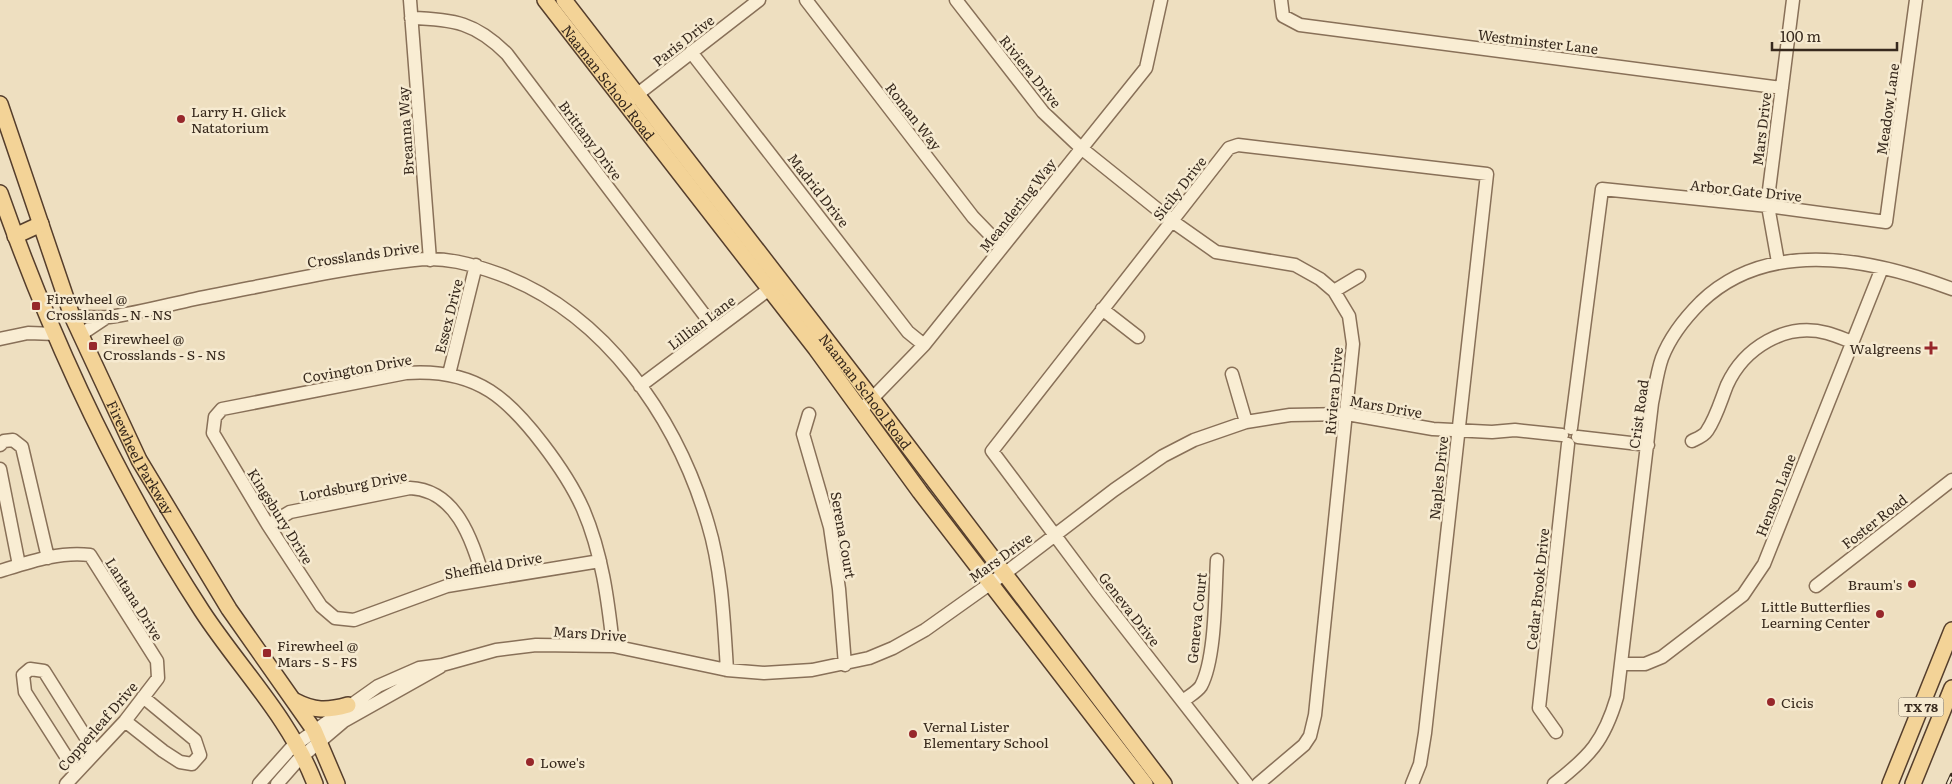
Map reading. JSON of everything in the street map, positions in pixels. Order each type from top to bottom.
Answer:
[{"type":"main road","name":"Naaman School Road","points":[[545,0],[631,99]]},
{"type":"main road","name":"Naaman School Road","points":[[564,0],[631,99],[774,286],[861,410],[990,584],[1145,784]]},
{"type":"main road","name":"Firewheel Parkway","points":[[0,104],[72,316],[139,460],[229,609],[317,736],[337,784]]},
{"type":"main road","name":"Firewheel Parkway","points":[[0,193],[15,236],[46,312],[94,419],[146,518],[202,612],[281,718],[300,749],[315,784]]},
{"type":"main road","points":[[15,236],[41,224]]},
{"type":"main road","name":"Naaman School Road","points":[[774,286],[873,400],[1164,784]]},
{"type":"main road","name":"TX 78","points":[[1890,784],[1952,630]]},
{"type":"main road","name":"TX 78","points":[[1913,784],[1952,688]]},
{"type":"main road","points":[[292,699],[317,710],[331,710],[348,705]]},
{"type":"main road","points":[[1900,759],[1920,767]]},
{"type":"street","name":"Breanna Way","points":[[410,0],[430,260]]},
{"type":"street","name":"Paris Drive","points":[[631,99],[759,0]]},
{"type":"street","name":"Roman Way","points":[[806,0],[973,217],[1002,248]]},
{"type":"street","name":"Riviera Drive","points":[[956,0],[1043,112],[1081,148],[1172,221],[1216,252],[1295,265],[1320,279],[1334,292],[1349,316],[1353,344],[1320,676],[1310,736],[1296,753],[1258,784]]},
{"type":"street","name":"Meandering Way","points":[[861,410],[873,400],[924,345],[1146,68],[1160,0]]},
{"type":"street","name":"Westminster Lane","points":[[1281,0],[1283,16],[1292,22],[1782,88]]},
{"type":"street","name":"Mars Drive","points":[[1778,262],[1768,206],[1793,0]]},
{"type":"street","name":"Meadow Lane","points":[[1886,222],[1916,0]]},
{"type":"street","name":"Brittany Drive","points":[[411,18],[443,19],[471,27],[492,38],[507,54],[715,329]]},
{"type":"street","name":"Madrid Drive","points":[[691,52],[908,332],[924,345]]},
{"type":"street","name":"Sicily Drive","points":[[992,451],[1230,148],[1238,144],[1487,174]]},
{"type":"street","name":"Naples Drive","points":[[1412,784],[1420,764],[1426,733],[1487,174]]},
{"type":"street","name":"Arbor Gate Drive","points":[[1602,189],[1768,206],[1886,222]]},
{"type":"street","name":"Cedar Brook Drive","points":[[1556,732],[1539,708],[1570,436],[1602,189]]},
{"type":"street","name":"Crosslands Drive","points":[[72,316],[107,317],[310,277],[416,259],[458,260],[519,281],[556,301],[586,326],[630,371],[664,421],[690,469],[709,526],[723,605],[727,670]]},
{"type":"street","name":"Crist Road","points":[[1554,784],[1588,755],[1609,724],[1617,697],[1652,403],[1662,358],[1685,317],[1706,297],[1730,280],[1778,262],[1802,259],[1828,260],[1882,268],[1924,278],[1952,289]]},
{"type":"street","name":"Essex Drive","points":[[448,374],[476,265]]},
{"type":"street","name":"Henson Lane","points":[[1621,664],[1645,664],[1662,657],[1743,595],[1756,580],[1882,268]]},
{"type":"street","points":[[1334,292],[1359,276]]},
{"type":"street","name":"Lillian Lane","points":[[640,386],[774,286]]},
{"type":"street","points":[[1102,309],[1138,337]]},
{"type":"street","points":[[28,333],[45,321],[46,312]]},
{"type":"street","name":"Crosslands Drive","points":[[80,335],[107,317]]},
{"type":"street","points":[[1692,441],[1707,433],[1737,367],[1748,353],[1765,342],[1785,333],[1805,331],[1826,332],[1852,342]]},
{"type":"street","points":[[0,339],[28,333],[56,334]]},
{"type":"street","name":"Covington Drive","points":[[213,424],[222,409],[406,373],[448,374],[489,390],[537,437],[569,483],[583,510],[600,561],[608,595],[613,646]]},
{"type":"street","points":[[1232,374],[1246,422]]},
{"type":"street","name":"Serena Court","points":[[809,414],[803,434],[830,528],[839,589],[845,664]]},
{"type":"street","name":"Mars Drive","points":[[259,784],[317,736],[348,705],[378,686],[419,668],[442,665],[496,650],[536,645],[613,646],[727,670],[796,672],[869,658],[911,639],[1004,574],[1114,490],[1163,456],[1194,440],[1246,422],[1290,415],[1346,414],[1415,426],[1459,431],[1492,432],[1515,430],[1648,445]]},
{"type":"street","name":"Kingsbury Drive","points":[[213,424],[213,433],[268,525],[321,606],[335,618]]},
{"type":"street","points":[[0,445],[4,441],[13,440],[22,447],[48,558]]},
{"type":"street","name":"Geneva Drive","points":[[992,451],[1248,784]]},
{"type":"street","points":[[0,470],[19,565]]},
{"type":"street","name":"Foster Road","points":[[1816,586],[1952,480]]},
{"type":"street","name":"Lordsburg Drive","points":[[268,525],[290,512],[410,488],[424,488],[444,500],[462,522],[473,546],[484,579]]},
{"type":"street","name":"Lantana Drive","points":[[0,571],[48,558],[76,553],[90,556],[157,661]]},
{"type":"street","name":"Geneva Court","points":[[1183,701],[1200,688],[1206,674],[1217,560]]},
{"type":"street","name":"Sheffield Drive","points":[[335,618],[354,620],[447,586],[600,561]]},
{"type":"street","name":"Copperleaf Drive","points":[[66,784],[125,721],[158,678],[157,661]]},
{"type":"street","name":"Mars Drive","points":[[317,736],[425,677],[442,665]]},
{"type":"street","points":[[76,772],[25,692],[23,676],[30,668],[44,671],[95,752]]},
{"type":"street","points":[[125,721],[180,762],[192,764],[200,755],[195,740],[143,698]]},
{"type":"street","name":"Mars Drive","points":[[277,784],[300,749]]},
{"type":"railway","points":[[1948,784],[1952,775]]},
{"type":"place","name":"Larry H. Glick Natatorium","points":[[181,119]]},
{"type":"place","name":"Firewheel @ Crosslands - N - NS","points":[[36,306]]},
{"type":"place","name":"Firewheel @ Crosslands - S - NS","points":[[93,346]]},
{"type":"place","name":"Walgreens","points":[[1931,348]]},
{"type":"place","name":"Braum's","points":[[1912,584]]},
{"type":"place","name":"Little Butterflies Learning Center","points":[[1880,614]]},
{"type":"place","name":"Firewheel @ Mars - S - FS","points":[[267,653]]},
{"type":"place","name":"Cicis","points":[[1771,702]]},
{"type":"place","name":"Vernal Lister Elementary School","points":[[913,734]]},
{"type":"place","name":"Lowe's","points":[[530,762]]}]
